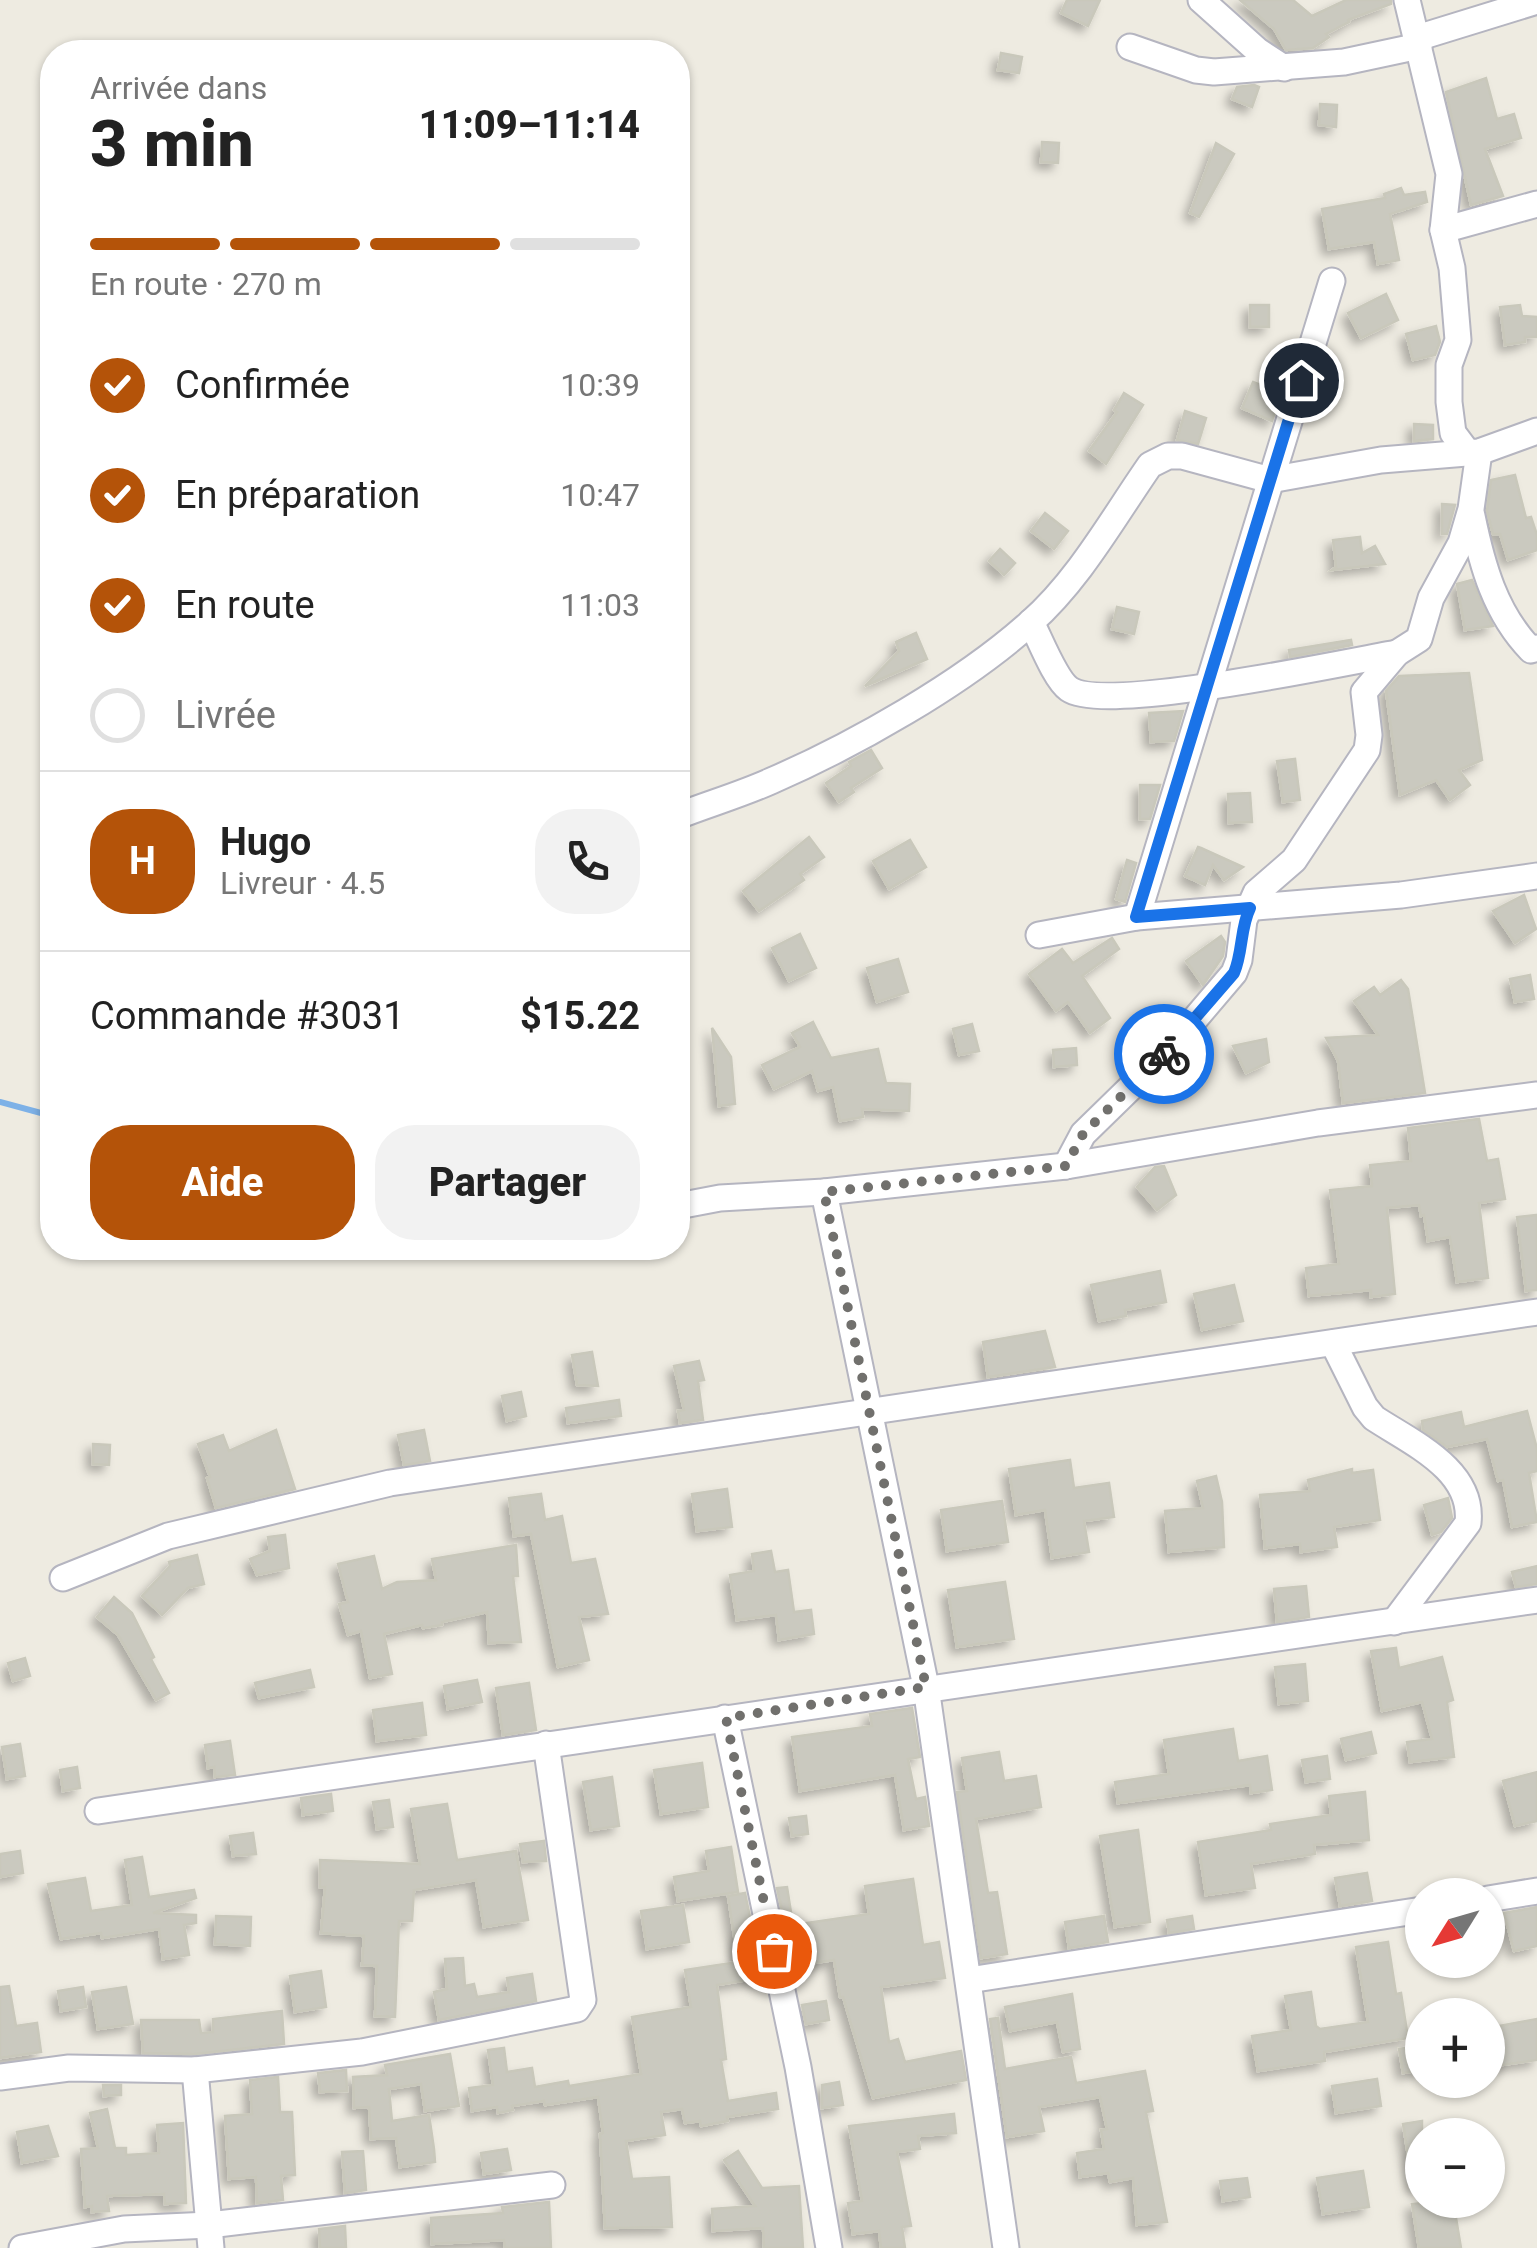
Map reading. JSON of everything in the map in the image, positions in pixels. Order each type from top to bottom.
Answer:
[{"type":"street","points":[[1201,0],[1258,51],[1284,68]]},
{"type":"street","points":[[1066,1166],[1083,1134],[1166,1053],[1234,973],[1244,920],[1256,894],[1294,860],[1367,750],[1364,692],[1397,653],[1419,638],[1431,598],[1461,543],[1471,509],[1474,452],[1451,427],[1449,365],[1458,340],[1458,324],[1443,230],[1449,174],[1407,0]]},
{"type":"street","points":[[1130,47],[1196,70],[1214,72],[1344,62],[1418,42],[1537,1]]},
{"type":"street","points":[[1443,230],[1537,204]]},
{"type":"street","points":[[1136,917],[1332,281]]},
{"type":"street","points":[[690,811],[768,782],[838,749],[924,699],[1032,622],[1058,594],[1150,465],[1158,460],[1182,456],[1270,480],[1381,460],[1474,452],[1537,431]]},
{"type":"street","points":[[1471,509],[1490,586],[1516,635],[1531,650],[1537,648]]},
{"type":"street","points":[[1032,622],[1064,686],[1074,693],[1131,694],[1208,687],[1397,653]]},
{"type":"street","points":[[1039,935],[1136,917],[1401,895],[1537,876]]},
{"type":"street","points":[[690,1204],[1066,1166],[1318,1123],[1537,1095]]},
{"type":"street","points":[[824,1192],[926,1687],[1006,2248]]},
{"type":"street","points":[[63,1578],[168,1536],[390,1482],[1537,1312]]},
{"type":"street","points":[[1333,1343],[1374,1418],[1448,1468],[1470,1504],[1468,1523],[1394,1622]]},
{"type":"street","points":[[98,1811],[1537,1600]]},
{"type":"street","points":[[726,1718],[798,2067],[828,2248]]},
{"type":"street","points":[[0,2076],[68,2068],[195,2070],[362,2052],[577,2010],[583,2000],[546,1744]]},
{"type":"street","points":[[1505,1896],[1537,1891]]},
{"type":"street","points":[[969,1980],[1405,1913]]},
{"type":"street","points":[[195,2070],[210,2237]]},
{"type":"street","points":[[22,2248],[124,2228],[210,2237],[552,2185]]},
{"type":"building","points":[[1067,0],[1100,0],[1088,26],[1061,13]]},
{"type":"building","points":[[1240,0],[1293,0],[1312,16],[1346,0],[1391,0],[1391,4],[1348,20],[1313,48],[1286,50],[1274,29]]},
{"type":"building","points":[[1001,53],[1022,57],[1019,73],[998,70]]},
{"type":"building","points":[[1486,78],[1497,119],[1514,114],[1521,138],[1485,149],[1503,196],[1471,205],[1446,92]]},
{"type":"building","points":[[1237,87],[1259,87],[1252,107],[1232,99]]},
{"type":"building","points":[[1320,104],[1337,105],[1336,127],[1319,125]]},
{"type":"building","points":[[1042,142],[1059,143],[1058,163],[1041,162]]},
{"type":"building","points":[[1216,143],[1234,154],[1199,217],[1190,213]]},
{"type":"building","points":[[1401,188],[1404,195],[1425,192],[1427,202],[1390,214],[1399,260],[1378,264],[1374,242],[1329,249],[1322,209],[1385,198],[1384,194]]},
{"type":"building","points":[[1386,294],[1398,320],[1361,338],[1348,313]]},
{"type":"building","points":[[1250,305],[1269,305],[1269,327],[1250,327]]},
{"type":"building","points":[[1520,305],[1522,316],[1537,317],[1537,337],[1505,345],[1500,307]]},
{"type":"building","points":[[1436,326],[1440,342],[1435,355],[1413,360],[1406,334]]},
{"type":"building","points":[[1253,382],[1281,393],[1272,421],[1242,408]]},
{"type":"building","points":[[1124,393],[1143,405],[1106,464],[1089,451],[1117,412],[1114,410]]},
{"type":"building","points":[[1185,411],[1206,418],[1198,444],[1177,440]]},
{"type":"building","points":[[1414,424],[1433,425],[1433,439],[1414,441]]},
{"type":"building","points":[[1515,475],[1526,518],[1531,517],[1537,535],[1537,550],[1508,560],[1500,534],[1493,534],[1487,511],[1491,480]]},
{"type":"building","points":[[1442,504],[1455,505],[1447,534],[1442,534]]},
{"type":"building","points":[[1045,513],[1068,531],[1054,549],[1031,531]]},
{"type":"building","points":[[1360,537],[1362,553],[1375,546],[1385,564],[1332,570],[1336,567],[1333,540]]},
{"type":"building","points":[[1000,549],[1015,563],[1004,575],[989,561]]},
{"type":"building","points":[[1472,580],[1493,626],[1465,630],[1457,584]]},
{"type":"building","points":[[1117,607],[1139,612],[1134,634],[1112,629]]},
{"type":"building","points":[[916,633],[927,659],[865,686],[899,651],[896,642]]},
{"type":"building","points":[[1351,640],[1352,645],[1290,657],[1289,650]]},
{"type":"building","points":[[1469,673],[1482,760],[1459,770],[1470,785],[1450,800],[1436,780],[1400,795],[1386,691],[1399,676]]},
{"type":"building","points":[[1183,711],[1174,741],[1151,742],[1149,713]]},
{"type":"building","points":[[871,750],[882,768],[851,788],[854,792],[839,802],[826,783],[851,766],[849,762]]},
{"type":"building","points":[[1295,759],[1300,800],[1283,802],[1277,761]]},
{"type":"building","points":[[1140,785],[1160,785],[1150,819],[1140,819]]},
{"type":"building","points":[[1250,793],[1252,822],[1229,823],[1228,794]]},
{"type":"building","points":[[809,837],[824,857],[800,874],[804,880],[759,911],[743,891]]},
{"type":"building","points":[[910,840],[926,867],[889,889],[873,861]]},
{"type":"building","points":[[1198,847],[1243,867],[1224,880],[1213,865],[1205,885],[1185,876]]},
{"type":"building","points":[[1127,860],[1136,863],[1125,902],[1116,899]]},
{"type":"building","points":[[1524,895],[1536,929],[1515,943],[1493,911]]},
{"type":"building","points":[[800,934],[816,968],[789,981],[772,948]]},
{"type":"building","points":[[1221,936],[1225,942],[1223,956],[1203,985],[1186,961]]},
{"type":"building","points":[[1112,938],[1119,949],[1082,976],[1110,1018],[1090,1033],[1068,1002],[1056,1011],[1029,974],[1062,949],[1073,963]]},
{"type":"building","points":[[898,959],[908,992],[877,1002],[867,968]]},
{"type":"building","points":[[1530,975],[1534,999],[1515,1002],[1510,979]]},
{"type":"building","points":[[1401,980],[1408,989],[1425,1093],[1343,1103],[1338,1061],[1326,1038],[1378,1035],[1354,1001],[1374,987],[1380,995]]},
{"type":"building","points":[[813,1022],[831,1058],[878,1049],[886,1083],[910,1084],[909,1111],[862,1109],[863,1117],[840,1121],[833,1087],[818,1091],[812,1071],[774,1089],[762,1065],[800,1047],[792,1033]]},
{"type":"building","points":[[972,1024],[979,1051],[959,1055],[953,1029]]},
{"type":"building","points":[[712,1028],[731,1057],[735,1104],[719,1106]]},
{"type":"building","points":[[1266,1039],[1269,1062],[1246,1073],[1233,1046]]},
{"type":"building","points":[[1076,1048],[1077,1065],[1054,1067],[1053,1050]]},
{"type":"building","points":[[1479,1119],[1487,1161],[1498,1159],[1505,1199],[1479,1203],[1488,1278],[1457,1282],[1450,1237],[1428,1241],[1419,1205],[1387,1208],[1395,1294],[1371,1297],[1371,1290],[1309,1296],[1306,1268],[1339,1264],[1330,1190],[1372,1186],[1370,1165],[1411,1161],[1408,1128]]},
{"type":"building","points":[[1164,1166],[1176,1195],[1157,1210],[1137,1187],[1155,1167]]},
{"type":"building","points":[[1537,1215],[1537,1290],[1526,1291],[1517,1217]]},
{"type":"building","points":[[1160,1271],[1166,1302],[1125,1310],[1126,1316],[1099,1321],[1091,1285]]},
{"type":"building","points":[[1234,1285],[1243,1321],[1202,1330],[1194,1294]]},
{"type":"building","points":[[1045,1331],[1055,1367],[988,1377],[983,1342]]},
{"type":"building","points":[[592,1352],[598,1386],[577,1385],[572,1355]]},
{"type":"building","points":[[699,1361],[704,1380],[698,1381],[703,1420],[680,1423],[678,1411],[684,1410],[674,1366]]},
{"type":"building","points":[[521,1392],[526,1416],[507,1421],[502,1396]]},
{"type":"building","points":[[619,1400],[621,1416],[568,1423],[566,1408]]},
{"type":"building","points":[[1527,1411],[1537,1449],[1537,1471],[1529,1473],[1537,1522],[1512,1527],[1503,1480],[1498,1481],[1487,1439],[1447,1447],[1423,1430],[1422,1421],[1461,1412],[1464,1427]]},
{"type":"building","points":[[276,1430],[295,1489],[216,1508],[198,1444],[223,1435],[229,1451]]},
{"type":"building","points":[[424,1430],[430,1461],[404,1465],[398,1435]]},
{"type":"building","points":[[93,1444],[110,1445],[109,1465],[93,1464]]},
{"type":"building","points":[[1070,1460],[1074,1488],[1109,1483],[1114,1517],[1084,1521],[1089,1552],[1052,1558],[1045,1510],[1016,1515],[1009,1469]]},
{"type":"building","points":[[1352,1469],[1352,1473],[1373,1470],[1380,1520],[1334,1527],[1337,1547],[1301,1552],[1300,1544],[1265,1548],[1260,1495],[1310,1491],[1308,1480]]},
{"type":"building","points":[[1216,1476],[1222,1502],[1224,1547],[1169,1552],[1165,1511],[1203,1508],[1197,1481]]},
{"type":"building","points":[[727,1489],[732,1527],[697,1531],[692,1494]]},
{"type":"building","points":[[541,1494],[545,1520],[562,1516],[571,1563],[595,1559],[608,1614],[579,1617],[589,1660],[558,1667],[531,1534],[514,1536],[509,1498]]},
{"type":"building","points":[[1448,1498],[1452,1518],[1441,1532],[1432,1535],[1424,1505]]},
{"type":"building","points":[[1002,1501],[1008,1542],[947,1551],[941,1510]]},
{"type":"building","points":[[285,1535],[289,1568],[257,1575],[250,1559],[270,1551],[268,1537]]},
{"type":"building","points":[[516,1545],[518,1576],[513,1576],[521,1642],[489,1643],[487,1612],[442,1625],[422,1625],[384,1634],[392,1674],[370,1678],[361,1631],[348,1635],[339,1604],[348,1602],[338,1564],[374,1556],[382,1589],[397,1582],[436,1580],[432,1559]]},
{"type":"building","points":[[771,1551],[775,1572],[788,1570],[794,1612],[811,1610],[814,1634],[779,1640],[776,1615],[737,1620],[730,1575],[754,1571],[752,1554]]},
{"type":"building","points":[[197,1555],[204,1584],[188,1588],[162,1615],[142,1596],[170,1566],[169,1562]]},
{"type":"building","points":[[1537,1566],[1537,1584],[1516,1587],[1512,1572]]},
{"type":"building","points":[[1005,1582],[1014,1639],[957,1647],[948,1590]]},
{"type":"building","points":[[1306,1586],[1309,1617],[1277,1622],[1274,1589]]},
{"type":"building","points":[[114,1597],[132,1613],[169,1693],[156,1700],[118,1635],[97,1617]]},
{"type":"building","points":[[1396,1648],[1399,1668],[1442,1657],[1453,1700],[1447,1702],[1454,1757],[1410,1762],[1407,1742],[1432,1739],[1422,1702],[1382,1711],[1371,1651]]},
{"type":"building","points":[[25,1658],[30,1676],[13,1681],[8,1663]]},
{"type":"building","points":[[1305,1664],[1308,1701],[1279,1704],[1275,1667]]},
{"type":"building","points":[[310,1670],[314,1687],[259,1698],[255,1683]]},
{"type":"building","points":[[477,1680],[482,1702],[448,1709],[444,1686]]},
{"type":"building","points":[[529,1683],[536,1730],[503,1735],[496,1688]]},
{"type":"building","points":[[422,1703],[426,1735],[377,1741],[373,1710]]},
{"type":"building","points":[[912,1708],[920,1757],[908,1759],[916,1799],[925,1797],[929,1826],[904,1830],[895,1775],[800,1791],[792,1737],[872,1726],[870,1714]]},
{"type":"building","points":[[1233,1729],[1238,1761],[1267,1756],[1272,1790],[1251,1793],[1250,1785],[1118,1803],[1115,1782],[1169,1774],[1164,1740]]},
{"type":"building","points":[[1371,1732],[1376,1753],[1346,1760],[1341,1739]]},
{"type":"building","points":[[230,1741],[235,1775],[215,1777],[214,1767],[208,1768],[205,1745]]},
{"type":"building","points":[[20,1744],[25,1776],[7,1779],[2,1747]]},
{"type":"building","points":[[999,1752],[1004,1781],[1036,1776],[1041,1807],[976,1819],[988,1893],[997,1892],[1007,1954],[981,1958],[957,1792],[967,1791],[962,1758]]},
{"type":"building","points":[[1327,1756],[1330,1779],[1306,1782],[1302,1760]]},
{"type":"building","points":[[702,1763],[708,1807],[661,1814],[654,1770]]},
{"type":"building","points":[[77,1767],[80,1788],[63,1791],[60,1770]]},
{"type":"building","points":[[1537,1772],[1537,1821],[1515,1826],[1503,1781]]},
{"type":"building","points":[[612,1777],[619,1826],[591,1830],[583,1782]]},
{"type":"building","points":[[1365,1792],[1369,1840],[1314,1845],[1315,1854],[1251,1864],[1255,1888],[1206,1895],[1198,1842],[1271,1830],[1270,1824],[1331,1815],[1329,1796]]},
{"type":"building","points":[[331,1794],[333,1811],[303,1815],[301,1798]]},
{"type":"building","points":[[389,1800],[393,1827],[377,1829],[373,1802]]},
{"type":"building","points":[[447,1804],[457,1860],[516,1851],[528,1920],[484,1927],[476,1880],[414,1890],[412,1921],[399,1921],[395,2017],[375,2016],[377,1966],[362,1965],[364,1936],[321,1933],[325,1887],[320,1887],[320,1860],[420,1864],[411,1809]]},
{"type":"building","points":[[806,1816],[808,1834],[792,1836],[789,1818]]},
{"type":"building","points":[[1138,1830],[1150,1922],[1115,1927],[1100,1836]]},
{"type":"building","points":[[253,1833],[256,1854],[233,1856],[230,1836]]},
{"type":"building","points":[[544,1841],[546,1861],[523,1862],[520,1844]]},
{"type":"building","points":[[731,1847],[738,1892],[678,1901],[674,1877],[709,1871],[706,1851]]},
{"type":"building","points":[[20,1851],[23,1873],[0,1877],[0,1854]]},
{"type":"building","points":[[142,1857],[149,1897],[194,1890],[196,1898],[153,1913],[196,1915],[196,1923],[184,1925],[189,1955],[163,1959],[159,1929],[102,1938],[101,1933],[61,1939],[48,1884],[85,1878],[91,1911],[132,1905],[125,1860]]},
{"type":"building","points":[[1367,1873],[1372,1901],[1340,1906],[1335,1878]]},
{"type":"building","points":[[913,1879],[923,1945],[939,1942],[945,1978],[881,1987],[889,2042],[898,2039],[905,2062],[961,2051],[966,2080],[873,2098],[840,1997],[834,1960],[794,1966],[777,1888],[787,1887],[793,1925],[869,1914],[865,1886]]},
{"type":"building","points":[[745,1893],[760,1978],[717,1985],[726,2059],[721,2060],[728,2101],[776,2093],[778,2109],[727,2117],[728,2121],[701,2126],[700,2121],[685,2123],[682,2109],[661,2112],[665,2135],[626,2141],[632,2179],[669,2177],[672,2227],[605,2228],[600,2134],[603,2133],[598,2097],[512,2106],[513,2110],[498,2113],[497,2107],[472,2111],[469,2088],[493,2085],[488,2050],[504,2048],[507,2072],[532,2068],[535,2087],[568,2081],[569,2086],[641,2074],[632,2017],[691,2007],[685,1970],[738,1962],[728,1896]]},
{"type":"building","points":[[683,1905],[689,1942],[647,1949],[641,1911]]},
{"type":"building","points":[[1537,1907],[1537,1946],[1514,1951],[1505,1913]]},
{"type":"building","points":[[216,1916],[251,1917],[250,1946],[215,1944]]},
{"type":"building","points":[[1104,1916],[1108,1942],[1069,1948],[1065,1922]]},
{"type":"building","points":[[1192,1916],[1194,1929],[1169,1933],[1167,1920]]},
{"type":"building","points":[[1388,1942],[1396,1994],[1401,1993],[1405,2038],[1324,2052],[1325,2061],[1258,2071],[1252,2036],[1291,2030],[1285,1996],[1311,1992],[1316,2026],[1320,2029],[1368,2022],[1356,1947]]},
{"type":"building","points":[[463,1958],[465,1986],[474,1984],[477,1997],[509,1992],[507,1978],[532,1974],[536,2001],[439,2020],[434,1992],[447,1989],[445,1959]]},
{"type":"building","points":[[321,1971],[326,2007],[295,2012],[290,1976]]},
{"type":"building","points":[[9,1986],[16,2026],[37,2023],[41,2052],[0,2058],[0,1987]]},
{"type":"building","points":[[83,1987],[86,2007],[61,2011],[58,1991]]},
{"type":"building","points":[[126,1987],[133,2024],[98,2029],[92,1992]]},
{"type":"building","points":[[1072,1994],[1080,2049],[1063,2052],[1057,2022],[1010,2031],[1005,2007]]},
{"type":"building","points":[[826,2001],[829,2020],[806,2024],[802,2005]]},
{"type":"building","points":[[282,2011],[284,2044],[194,2054],[143,2053],[141,2020],[199,2020],[201,2033],[213,2032],[213,2019]]},
{"type":"building","points":[[998,2018],[1005,2069],[1071,2057],[1076,2083],[1145,2071],[1153,2111],[1146,2112],[1167,2222],[1137,2225],[1133,2178],[1110,2182],[1108,2173],[1080,2177],[1077,2153],[1104,2149],[1101,2130],[1107,2129],[1100,2097],[1039,2107],[1044,2131],[1007,2137],[990,2019]]},
{"type":"building","points":[[1537,2019],[1537,2060],[1505,2065],[1505,2025]]},
{"type":"building","points":[[1405,2048],[1405,2073],[1403,2073],[1399,2049]]},
{"type":"building","points":[[450,2054],[459,2106],[425,2111],[421,2084],[389,2089],[392,2121],[429,2115],[434,2149],[435,2162],[400,2167],[396,2138],[371,2139],[369,2107],[354,2108],[353,2077],[387,2075],[385,2065]]},
{"type":"building","points":[[346,2070],[347,2091],[320,2092],[318,2073]]},
{"type":"building","points":[[278,2077],[280,2112],[292,2112],[295,2175],[281,2176],[283,2200],[257,2203],[256,2177],[229,2179],[225,2116],[252,2114],[250,2080]]},
{"type":"building","points":[[1377,2079],[1381,2106],[1336,2113],[1332,2086]]},
{"type":"building","points":[[839,2082],[843,2105],[822,2108],[822,2085]]},
{"type":"building","points":[[103,2085],[121,2085],[121,2095],[104,2096]]},
{"type":"building","points":[[107,2109],[115,2148],[126,2148],[126,2155],[159,2153],[157,2125],[183,2123],[186,2203],[165,2204],[164,2194],[107,2196],[109,2211],[92,2212],[92,2206],[85,2207],[81,2149],[98,2148],[90,2113]]},
{"type":"building","points":[[954,2114],[956,2133],[918,2136],[920,2149],[897,2152],[911,2226],[902,2227],[905,2248],[881,2248],[879,2231],[853,2234],[848,2203],[862,2201],[849,2126]]},
{"type":"building","points":[[48,2126],[58,2156],[22,2163],[17,2132]]},
{"type":"building","points":[[507,2149],[511,2170],[484,2174],[481,2153]]},
{"type":"building","points":[[363,2151],[366,2190],[345,2193],[342,2152]]},
{"type":"building","points":[[738,2151],[762,2188],[799,2186],[803,2248],[764,2248],[763,2228],[713,2231],[712,2209],[755,2206],[724,2160]]},
{"type":"building","points":[[1363,2171],[1369,2207],[1323,2214],[1317,2178]]},
{"type":"building","points":[[1247,2178],[1250,2197],[1223,2201],[1220,2181]]},
{"type":"building","points":[[549,2202],[551,2248],[505,2248],[504,2240],[432,2244],[431,2218],[503,2213],[502,2207]]},
{"type":"building","points":[[1414,2218],[1456,2218],[1461,2248],[1419,2248]]},
{"type":"building","points":[[345,2226],[346,2248],[320,2248],[319,2229]]},
{"type":"waterway","points":[[0,1102],[40,1113]]},
{"type":"way so far","points":[[774,1951],[726,1718],[926,1687],[824,1192],[1066,1166],[1083,1134],[1164,1054]]},
{"type":"route","points":[[1164,1054],[1234,973],[1250,908],[1136,917],[1301,380]]}]
